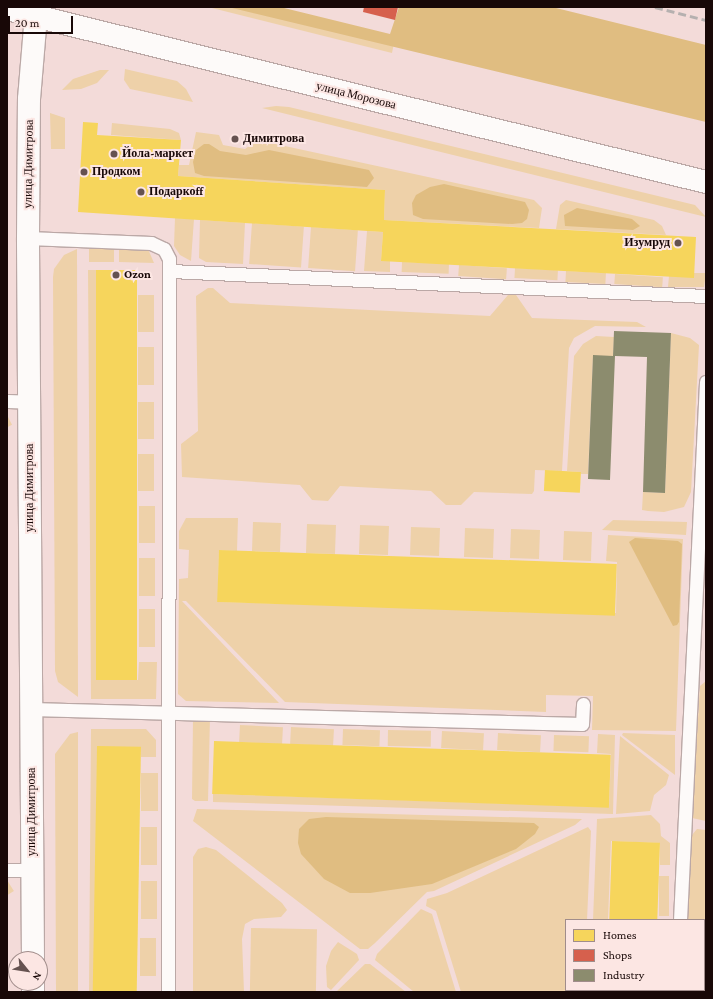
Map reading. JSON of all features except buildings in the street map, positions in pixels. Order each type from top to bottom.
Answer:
[{"type":"street","name":"улица Морозова","points":[[7,9],[40,14],[706,182]]},
{"type":"street","name":"улица Димитрова","points":[[33,951],[28,238],[29,99],[40,14]]},
{"type":"lane","points":[[28,238],[151,243],[164,249],[169,259],[171,272],[168,992]]},
{"type":"lane","points":[[171,272],[706,296]]},
{"type":"lane","points":[[680,919],[706,382]]},
{"type":"lane","points":[[7,401],[30,402]]},
{"type":"lane","points":[[32,709],[582,724],[583,704]]},
{"type":"lane","points":[[7,870],[33,870]]},
{"type":"shaded area","points":[[208,7],[270,7],[395,38],[392,53]]},
{"type":"shaded area","points":[[228,7],[280,7],[390,34],[399,7],[552,7],[706,45],[706,122]]},
{"type":"shaded area","points":[[125,69],[177,81],[186,89],[193,102],[130,89],[124,80]]},
{"type":"shaded area","points":[[100,70],[109,70],[97,83],[81,89],[62,90],[73,79]]},
{"type":"shaded area","points":[[276,106],[289,107],[695,205],[706,217],[262,108]]},
{"type":"shaded area","points":[[50,113],[65,118],[65,149],[51,149]]},
{"type":"shaded area","points":[[112,123],[170,129],[179,133],[181,140],[111,135]]},
{"type":"shaded area","points":[[196,132],[219,135],[223,145],[245,149],[257,140],[534,200],[542,208],[539,228],[384,220],[385,190],[178,176],[179,165],[189,165]]},
{"type":"shaded area","points":[[204,144],[209,144],[220,151],[246,155],[269,150],[369,170],[374,178],[367,187],[204,176],[195,173],[193,162],[196,150]]},
{"type":"shaded area","points":[[444,184],[525,202],[529,210],[527,219],[522,223],[512,224],[423,219],[413,215],[412,203],[416,195],[430,187]]},
{"type":"shaded area","points":[[566,200],[654,220],[662,226],[666,235],[556,229],[560,205]]},
{"type":"shaded area","points":[[577,208],[632,219],[640,226],[633,230],[565,226],[564,215]]},
{"type":"shaded area","points":[[175,218],[194,219],[191,261],[180,255],[174,246]]},
{"type":"shaded area","points":[[200,220],[245,223],[243,264],[206,262],[199,258]]},
{"type":"shaded area","points":[[252,223],[304,227],[301,268],[249,264]]},
{"type":"shaded area","points":[[311,227],[358,230],[355,271],[308,268]]},
{"type":"shaded area","points":[[367,231],[383,232],[381,261],[390,261],[390,272],[364,271]]},
{"type":"shaded area","points":[[77,249],[78,697],[58,682],[55,671],[53,277],[54,269],[64,255]]},
{"type":"shaded area","points":[[89,249],[114,249],[114,262],[89,262]]},
{"type":"shaded area","points":[[119,249],[148,249],[154,263],[119,262]]},
{"type":"shaded area","points":[[402,262],[449,264],[449,274],[402,272]]},
{"type":"shaded area","points":[[459,265],[507,268],[506,279],[458,276]]},
{"type":"shaded area","points":[[515,268],[558,270],[557,280],[514,278]]},
{"type":"shaded area","points":[[88,270],[96,270],[97,680],[138,680],[139,662],[157,662],[156,699],[91,699]]},
{"type":"shaded area","points":[[566,271],[606,273],[605,284],[565,282]]},
{"type":"shaded area","points":[[706,273],[704,287],[668,287],[669,276]]},
{"type":"shaded area","points":[[615,274],[663,277],[662,287],[614,284]]},
{"type":"shaded area","points":[[208,288],[213,288],[230,303],[490,316],[508,295],[516,295],[532,318],[637,322],[646,327],[595,326],[574,338],[569,348],[562,471],[535,470],[534,491],[532,494],[474,492],[461,505],[446,505],[431,491],[340,486],[328,501],[312,500],[300,485],[182,477],[181,444],[198,431],[196,296]]},
{"type":"shaded area","points":[[138,295],[154,295],[154,332],[138,332]]},
{"type":"shaded area","points":[[671,333],[690,338],[699,345],[691,492],[684,507],[664,512],[648,511],[642,510],[643,492],[665,493]]},
{"type":"shaded area","points":[[596,336],[614,337],[613,356],[593,356],[588,474],[581,474],[581,472],[567,471],[574,356],[583,344]]},
{"type":"shaded area","points":[[138,347],[154,347],[154,385],[138,385]]},
{"type":"shaded area","points":[[138,402],[154,402],[154,439],[138,439]]},
{"type":"shaded area","points":[[7,415],[12,425],[7,427]]},
{"type":"shaded area","points":[[138,454],[154,454],[154,491],[138,491]]},
{"type":"shaded area","points":[[139,506],[155,506],[155,543],[139,543]]},
{"type":"shaded area","points":[[186,518],[238,518],[237,551],[219,550],[218,602],[616,613],[617,562],[606,561],[608,535],[683,539],[676,731],[592,730],[593,696],[546,695],[546,712],[285,702],[186,601],[182,601],[279,703],[186,701],[178,694],[179,579],[188,578],[189,550],[179,549],[179,531]]},
{"type":"shaded area","points":[[613,520],[687,522],[686,535],[602,530]]},
{"type":"shaded area","points":[[253,522],[281,523],[280,552],[252,551]]},
{"type":"shaded area","points":[[307,524],[336,525],[335,554],[306,553]]},
{"type":"shaded area","points":[[360,525],[389,526],[388,555],[359,554]]},
{"type":"shaded area","points":[[411,527],[440,528],[439,556],[410,555]]},
{"type":"shaded area","points":[[465,528],[494,529],[493,558],[464,557]]},
{"type":"shaded area","points":[[511,529],[540,530],[539,559],[510,558]]},
{"type":"shaded area","points":[[564,531],[592,532],[591,561],[563,560]]},
{"type":"shaded area","points":[[635,538],[678,541],[682,544],[679,622],[677,625],[673,626],[629,542]]},
{"type":"shaded area","points":[[139,558],[155,558],[155,596],[139,596]]},
{"type":"shaded area","points":[[139,609],[155,609],[155,647],[139,647]]},
{"type":"shaded area","points":[[706,681],[706,821],[692,818],[700,686]]},
{"type":"shaded area","points":[[210,717],[208,801],[195,801],[192,799],[193,720]]},
{"type":"shaded area","points":[[240,725],[283,727],[282,744],[239,742]]},
{"type":"shaded area","points":[[291,727],[334,729],[333,746],[290,744]]},
{"type":"shaded area","points":[[91,729],[146,729],[156,740],[156,757],[141,757],[141,747],[97,747],[96,992],[89,992]]},
{"type":"shaded area","points":[[343,729],[380,730],[379,746],[342,745]]},
{"type":"shaded area","points":[[388,730],[431,731],[431,747],[388,746]]},
{"type":"shaded area","points":[[442,731],[484,733],[483,750],[441,748]]},
{"type":"shaded area","points":[[78,732],[78,992],[56,992],[55,754],[70,734]]},
{"type":"shaded area","points":[[498,733],[541,735],[540,752],[497,750]]},
{"type":"shaded area","points":[[623,733],[675,735],[675,775],[622,735]]},
{"type":"shaded area","points":[[598,734],[615,735],[613,814],[213,802],[213,794],[609,807],[611,754],[597,753]]},
{"type":"shaded area","points":[[554,735],[589,736],[588,752],[553,751]]},
{"type":"shaded area","points":[[620,736],[669,775],[666,785],[654,795],[650,811],[616,814]]},
{"type":"shaded area","points":[[141,773],[158,773],[158,811],[141,811]]},
{"type":"shaded area","points":[[197,809],[582,819],[575,825],[434,891],[427,892],[368,949],[360,949],[193,821]]},
{"type":"shaded area","points":[[651,815],[660,824],[661,836],[670,843],[670,865],[660,865],[660,843],[611,841],[608,919],[593,919],[597,819]]},
{"type":"shaded area","points":[[326,817],[534,823],[539,827],[535,834],[516,849],[432,884],[370,893],[350,893],[324,879],[301,854],[298,843],[299,829],[309,819]]},
{"type":"shaded area","points":[[141,827],[157,827],[157,865],[141,865]]},
{"type":"shaded area","points":[[588,827],[591,831],[587,919],[565,919],[565,991],[584,992],[461,992],[436,911],[426,906],[427,899],[447,893]]},
{"type":"shaded area","points":[[697,829],[706,830],[706,992],[684,992],[705,991],[705,919],[687,919],[692,835]]},
{"type":"shaded area","points":[[206,847],[216,850],[282,903],[287,910],[281,917],[254,919],[245,924],[242,939],[244,992],[193,992],[193,857],[198,849]]},
{"type":"shaded area","points":[[659,876],[669,876],[669,916],[659,916]]},
{"type":"shaded area","points":[[7,880],[14,891],[7,895]]},
{"type":"shaded area","points":[[141,881],[157,881],[157,919],[141,919]]},
{"type":"shaded area","points":[[421,909],[432,914],[456,992],[414,992],[375,960],[377,954]]},
{"type":"shaded area","points":[[251,928],[317,929],[316,992],[250,992]]},
{"type":"shaded area","points":[[140,938],[156,938],[156,976],[140,976]]},
{"type":"shaded area","points":[[338,942],[357,954],[359,960],[331,990],[327,987],[326,966],[331,951]]},
{"type":"shaded area","points":[[365,964],[370,964],[406,992],[336,992]]},
{"type":"railway","points":[[655,7],[706,20]]},
{"type":"place","name":"Димитрова","points":[[235,139]]},
{"type":"place","name":"Йола-маркет","points":[[114,154]]},
{"type":"place","name":"Продком","points":[[84,172]]},
{"type":"place","name":"Подаркоff","points":[[141,192]]},
{"type":"place","name":"Изумруд","points":[[678,243]]},
{"type":"place","name":"Ozon","points":[[116,275]]}]
